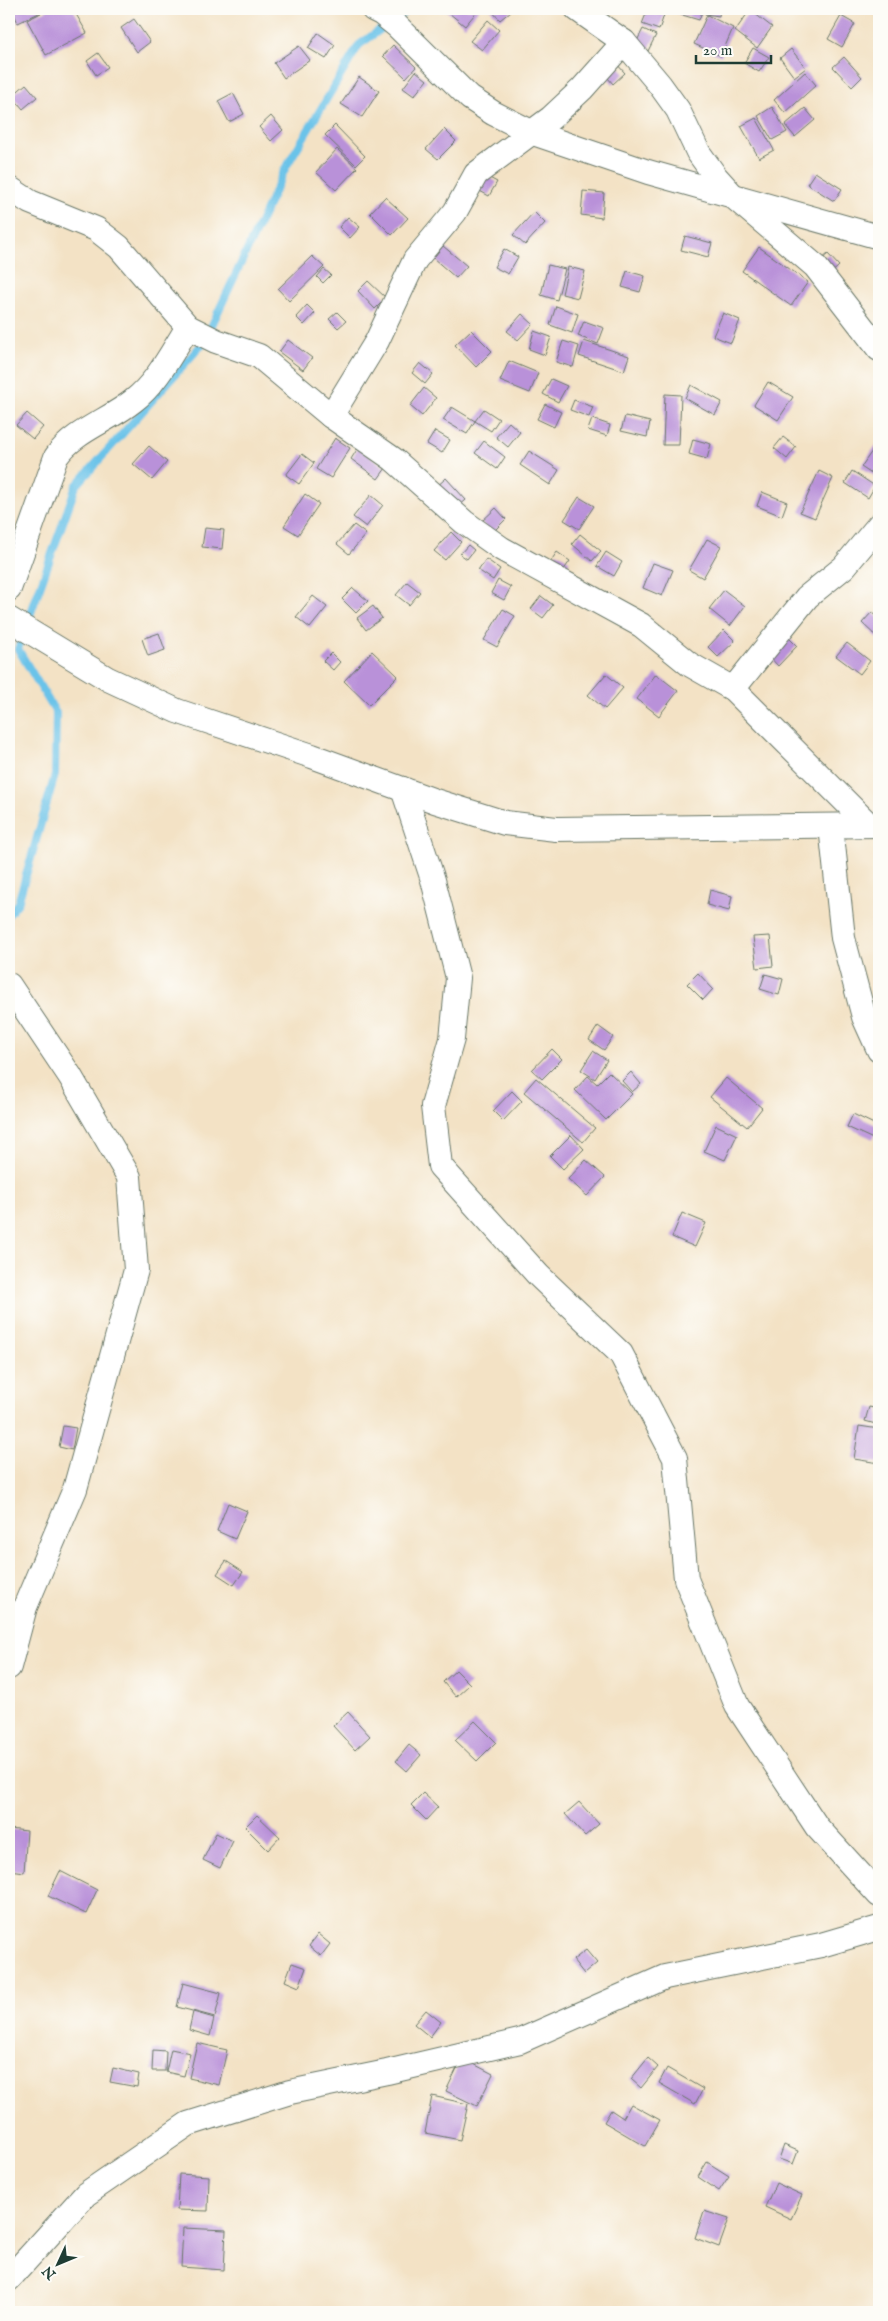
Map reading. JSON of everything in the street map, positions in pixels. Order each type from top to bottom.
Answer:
[{"type":"street","points":[[373,9],[397,26],[470,98],[493,113],[533,133],[648,172],[735,198],[853,228],[879,237]]},
{"type":"street","points":[[577,9],[624,42],[678,110],[698,152],[716,177],[735,198],[815,266],[879,350]]},
{"type":"street","points":[[331,416],[377,341],[414,260],[455,212],[476,174],[533,133],[582,89],[624,42]]},
{"type":"street","points":[[9,188],[30,202],[96,229],[119,247],[188,327],[216,341],[259,356],[331,416],[393,459],[464,522],[502,549],[641,625],[690,664],[733,689],[874,825]]},
{"type":"street","points":[[10,581],[56,457],[65,445],[133,401],[149,386],[188,327]]},
{"type":"street","points":[[733,689],[807,597],[844,567],[879,525]]},
{"type":"street","points":[[9,619],[108,679],[177,711],[505,823],[556,829],[874,825]]},
{"type":"street","points":[[403,789],[433,880],[458,978],[452,1039],[433,1106],[440,1166],[538,1276],[621,1354],[675,1458],[686,1578],[737,1706],[817,1827],[879,1895]]},
{"type":"street","points":[[832,826],[843,938],[864,1017],[879,1050]]},
{"type":"street","points":[[9,985],[70,1076],[128,1177],[136,1270],[75,1489],[17,1613],[9,1667]]},
{"type":"street","points":[[9,2279],[86,2194],[188,2124],[290,2092],[520,2041],[665,1977],[821,1945],[879,1928]]},
{"type":"building","points":[[12,9],[39,9],[41,12],[18,23]]},
{"type":"building","points":[[49,9],[73,9],[87,33],[46,55],[27,20]]},
{"type":"building","points":[[444,9],[479,9],[465,26]]},
{"type":"building","points":[[490,9],[509,9],[511,11],[500,20]]},
{"type":"building","points":[[648,9],[666,9],[659,30],[642,24]]},
{"type":"building","points":[[670,9],[703,9],[699,20],[669,11]]},
{"type":"building","points":[[706,9],[720,9],[719,16],[705,14]]},
{"type":"building","points":[[750,10],[772,27],[757,48],[735,31]]},
{"type":"building","points":[[707,15],[733,28],[721,56],[694,44]]},
{"type":"building","points":[[841,16],[855,24],[842,47],[828,39]]},
{"type":"building","points":[[134,19],[150,42],[137,52],[121,28]]},
{"type":"building","points":[[488,20],[499,30],[482,50],[470,41]]},
{"type":"building","points":[[643,29],[656,35],[647,53],[634,47]]},
{"type":"building","points":[[318,33],[335,45],[326,59],[308,48]]},
{"type":"building","points":[[393,45],[416,67],[406,78],[383,56]]},
{"type":"building","points":[[299,46],[310,60],[284,78],[274,63]]},
{"type":"building","points":[[753,48],[769,57],[759,72],[744,63]]},
{"type":"building","points":[[791,49],[806,68],[794,77],[780,58]]},
{"type":"building","points":[[98,53],[108,67],[96,75],[87,61]]},
{"type":"building","points":[[844,57],[862,77],[852,87],[833,67]]},
{"type":"building","points":[[615,62],[625,73],[613,84],[603,72]]},
{"type":"building","points":[[416,71],[427,80],[414,96],[403,88]]},
{"type":"building","points":[[805,72],[816,85],[785,113],[774,100]]},
{"type":"building","points":[[359,77],[379,91],[362,117],[341,104]]},
{"type":"building","points":[[26,84],[37,97],[23,109],[12,96]]},
{"type":"building","points":[[233,93],[244,114],[229,122],[218,101]]},
{"type":"building","points":[[772,107],[787,132],[772,140],[758,116]]},
{"type":"building","points":[[805,108],[815,120],[795,137],[785,125]]},
{"type":"building","points":[[271,116],[283,130],[271,141],[259,127]]},
{"type":"building","points":[[756,118],[774,150],[759,158],[741,126]]},
{"type":"building","points":[[335,125],[365,156],[356,165],[325,135]]},
{"type":"building","points":[[444,129],[456,141],[438,159],[426,149]]},
{"type":"building","points":[[337,149],[357,168],[336,190],[316,172]]},
{"type":"building","points":[[815,172],[842,189],[834,201],[807,184]]},
{"type":"building","points":[[484,175],[497,182],[489,196],[476,189]]},
{"type":"building","points":[[583,191],[604,193],[602,218],[581,215]]},
{"type":"building","points":[[385,197],[408,218],[392,235],[370,213]]},
{"type":"building","points":[[534,212],[545,223],[525,245],[513,235]]},
{"type":"building","points":[[348,217],[360,227],[350,238],[339,227]]},
{"type":"building","points":[[685,236],[712,243],[708,257],[681,250]]},
{"type":"building","points":[[443,246],[467,266],[456,278],[433,258]]},
{"type":"building","points":[[759,247],[808,282],[791,306],[742,271]]},
{"type":"building","points":[[504,249],[518,257],[508,274],[494,267]]},
{"type":"building","points":[[828,254],[839,266],[827,277],[816,264]]},
{"type":"building","points":[[312,256],[324,267],[289,301],[278,289]]},
{"type":"building","points":[[548,265],[565,269],[557,300],[541,295]]},
{"type":"building","points":[[568,267],[585,271],[578,298],[562,294]]},
{"type":"building","points":[[324,269],[331,275],[323,283],[317,277]]},
{"type":"building","points":[[627,271],[645,276],[640,292],[622,287]]},
{"type":"building","points":[[368,281],[386,298],[375,309],[358,291]]},
{"type":"building","points":[[307,305],[315,313],[304,325],[296,317]]},
{"type":"building","points":[[556,306],[578,314],[572,333],[550,325]]},
{"type":"building","points":[[337,312],[346,321],[338,328],[329,319]]},
{"type":"building","points":[[723,313],[740,320],[731,343],[713,336]]},
{"type":"building","points":[[522,314],[533,324],[518,340],[507,331]]},
{"type":"building","points":[[584,321],[604,328],[598,344],[578,336]]},
{"type":"building","points":[[471,330],[492,351],[476,367],[455,345]]},
{"type":"building","points":[[534,331],[551,337],[545,355],[529,349]]},
{"type":"building","points":[[288,340],[312,358],[303,370],[279,352]]},
{"type":"building","points":[[563,341],[579,346],[573,367],[556,362]]},
{"type":"building","points":[[584,341],[629,356],[624,371],[579,356]]},
{"type":"building","points":[[509,361],[538,373],[530,393],[500,381]]},
{"type":"building","points":[[420,363],[433,374],[425,384],[412,373]]},
{"type":"building","points":[[551,379],[567,386],[558,402],[543,394]]},
{"type":"building","points":[[768,382],[793,397],[778,420],[754,405]]},
{"type":"building","points":[[691,385],[722,402],[715,415],[685,398]]},
{"type":"building","points":[[424,388],[436,398],[422,416],[410,406]]},
{"type":"building","points":[[665,394],[681,395],[679,445],[663,445]]},
{"type":"building","points":[[574,400],[593,407],[589,417],[570,410]]},
{"type":"building","points":[[545,404],[561,412],[554,427],[537,419]]},
{"type":"building","points":[[452,407],[475,421],[467,434],[443,420]]},
{"type":"building","points":[[484,409],[499,419],[491,431],[475,421]]},
{"type":"building","points":[[27,413],[43,427],[33,439],[16,425]]},
{"type":"building","points":[[625,416],[650,422],[647,437],[621,431]]},
{"type":"building","points":[[592,419],[610,425],[607,436],[588,430]]},
{"type":"building","points":[[509,422],[520,432],[508,447],[496,437]]},
{"type":"building","points":[[435,431],[450,440],[442,453],[427,444]]},
{"type":"building","points":[[783,437],[796,447],[787,459],[774,448]]},
{"type":"building","points":[[335,438],[350,448],[331,478],[316,469]]},
{"type":"building","points":[[693,439],[711,444],[707,459],[689,454]]},
{"type":"building","points":[[484,441],[505,457],[497,469],[475,453]]},
{"type":"building","points":[[879,441],[879,479],[861,467]]},
{"type":"building","points":[[149,446],[167,462],[152,480],[133,464]]},
{"type":"building","points":[[358,448],[386,468],[378,479],[351,459]]},
{"type":"building","points":[[529,451],[559,470],[550,485],[520,465]]},
{"type":"building","points":[[302,454],[314,463],[299,484],[286,475]]},
{"type":"building","points":[[819,471],[833,478],[815,518],[800,512]]},
{"type":"building","points":[[852,471],[875,486],[868,498],[845,483]]},
{"type":"building","points":[[446,478],[466,500],[453,511],[433,490]]},
{"type":"building","points":[[762,492],[787,502],[782,516],[757,506]]},
{"type":"building","points":[[305,494],[319,504],[298,535],[284,526]]},
{"type":"building","points":[[371,495],[383,505],[366,527],[353,517]]},
{"type":"building","points":[[579,497],[594,506],[579,529],[564,520]]},
{"type":"building","points":[[496,508],[506,519],[491,534],[481,522]]},
{"type":"building","points":[[354,525],[366,534],[349,554],[337,544]]},
{"type":"building","points":[[205,528],[224,530],[222,549],[202,547]]},
{"type":"building","points":[[451,532],[461,542],[445,560],[434,551]]},
{"type":"building","points":[[580,534],[601,551],[592,561],[572,544]]},
{"type":"building","points":[[707,539],[721,546],[703,578],[689,570]]},
{"type":"building","points":[[468,545],[474,550],[467,559],[460,554]]},
{"type":"building","points":[[557,552],[570,561],[561,574],[548,565]]},
{"type":"building","points":[[606,552],[622,562],[614,576],[597,566]]},
{"type":"building","points":[[486,559],[500,569],[493,580],[478,570]]},
{"type":"building","points":[[653,563],[673,570],[662,596],[643,588]]},
{"type":"building","points":[[498,580],[511,587],[504,600],[491,593]]},
{"type":"building","points":[[407,582],[420,592],[409,605],[396,595]]},
{"type":"building","points":[[353,588],[368,601],[356,613],[342,599]]},
{"type":"building","points":[[724,590],[745,606],[730,626],[709,609]]},
{"type":"building","points":[[313,596],[327,607],[310,628],[296,617]]},
{"type":"building","points":[[541,596],[553,605],[543,618],[531,609]]},
{"type":"building","points":[[373,606],[382,618],[366,630],[357,618]]},
{"type":"building","points":[[503,609],[515,616],[497,647],[484,640]]},
{"type":"building","points":[[872,612],[879,618],[879,639],[862,623]]},
{"type":"building","points":[[724,630],[735,641],[718,657],[708,647]]},
{"type":"building","points":[[159,633],[165,650],[148,656],[142,639]]},
{"type":"building","points":[[786,635],[797,646],[778,666],[767,654]]},
{"type":"building","points":[[847,643],[870,661],[860,674],[836,656]]},
{"type":"building","points":[[372,651],[398,676],[369,705],[344,681]]},
{"type":"building","points":[[331,653],[340,662],[333,670],[323,661]]},
{"type":"building","points":[[606,674],[623,688],[605,709],[588,695]]},
{"type":"building","points":[[656,674],[678,691],[659,716],[637,699]]},
{"type":"building","points":[[710,890],[732,896],[729,911],[707,905]]},
{"type":"building","points":[[770,936],[773,966],[757,968],[753,937]]},
{"type":"building","points":[[698,973],[713,989],[703,1000],[687,984]]},
{"type":"building","points":[[765,974],[783,979],[779,995],[760,989]]},
{"type":"building","points":[[598,1026],[613,1037],[604,1050],[589,1040]]},
{"type":"building","points":[[552,1049],[562,1059],[542,1079],[532,1070]]},
{"type":"building","points":[[593,1051],[607,1060],[595,1079],[581,1070]]},
{"type":"building","points":[[609,1072],[632,1094],[606,1120],[575,1090],[588,1076],[597,1084]]},
{"type":"building","points":[[631,1072],[641,1084],[632,1092],[622,1081]]},
{"type":"building","points":[[536,1078],[595,1128],[583,1142],[524,1092]]},
{"type":"building","points":[[726,1078],[762,1108],[747,1127],[710,1097]]},
{"type":"building","points":[[512,1091],[522,1101],[503,1121],[493,1111]]},
{"type":"building","points":[[853,1114],[878,1126],[873,1139],[847,1127]]},
{"type":"building","points":[[716,1125],[737,1135],[725,1160],[704,1151]]},
{"type":"building","points":[[571,1135],[584,1149],[563,1169],[550,1156]]},
{"type":"building","points":[[586,1160],[605,1177],[587,1196],[568,1179]]},
{"type":"building","points":[[682,1213],[706,1223],[695,1247],[672,1237]]},
{"type":"building","points":[[869,1407],[879,1409],[879,1425],[865,1421]]},
{"type":"building","points":[[63,1426],[76,1428],[72,1450],[59,1447]]},
{"type":"building","points":[[859,1426],[879,1429],[879,1463],[854,1459]]},
{"type":"building","points":[[228,1503],[247,1511],[235,1539],[217,1531]]},
{"type":"building","points":[[226,1561],[243,1572],[234,1585],[217,1574]]},
{"type":"building","points":[[456,1670],[470,1684],[456,1697],[443,1682]]},
{"type":"building","points":[[348,1712],[370,1736],[355,1750],[333,1726]]},
{"type":"building","points":[[475,1721],[496,1742],[477,1761],[455,1740]]},
{"type":"building","points":[[409,1745],[421,1755],[407,1771],[396,1761]]},
{"type":"building","points":[[423,1793],[438,1807],[426,1820],[411,1805]]},
{"type":"building","points":[[579,1802],[599,1824],[585,1836],[565,1814]]},
{"type":"building","points":[[257,1815],[280,1837],[268,1850],[245,1827]]},
{"type":"building","points":[[9,1829],[27,1831],[24,1872],[9,1870]]},
{"type":"building","points":[[216,1833],[233,1841],[220,1868],[203,1860]]},
{"type":"building","points":[[60,1871],[97,1890],[86,1914],[48,1896]]},
{"type":"building","points":[[318,1934],[330,1944],[321,1956],[309,1946]]},
{"type":"building","points":[[586,1950],[597,1963],[584,1974],[573,1960]]},
{"type":"building","points":[[292,1963],[306,1968],[299,1987],[285,1981]]},
{"type":"building","points":[[183,1983],[221,1993],[215,2017],[177,2007]]},
{"type":"building","points":[[426,2010],[441,2022],[430,2037],[414,2024]]},
{"type":"building","points":[[193,2012],[214,2018],[210,2036],[189,2030]]},
{"type":"building","points":[[197,2043],[227,2050],[219,2085],[189,2078]]},
{"type":"building","points":[[171,2049],[190,2053],[184,2076],[166,2072]]},
{"type":"building","points":[[153,2050],[166,2051],[165,2071],[152,2071]]},
{"type":"building","points":[[462,2058],[493,2074],[477,2106],[446,2091]]},
{"type":"building","points":[[648,2058],[658,2067],[641,2088],[631,2079]]},
{"type":"building","points":[[113,2068],[139,2074],[137,2087],[110,2082]]},
{"type":"building","points":[[667,2068],[703,2089],[695,2104],[659,2083]]},
{"type":"building","points":[[432,2096],[468,2104],[460,2140],[425,2133]]},
{"type":"building","points":[[631,2104],[660,2120],[645,2146],[604,2122],[611,2110],[623,2118]]},
{"type":"building","points":[[784,2145],[798,2151],[793,2164],[779,2159]]},
{"type":"building","points":[[707,2162],[729,2176],[719,2191],[698,2177]]},
{"type":"building","points":[[179,2174],[209,2176],[208,2211],[177,2210]]},
{"type":"building","points":[[776,2183],[802,2195],[791,2219],[765,2207]]},
{"type":"building","points":[[704,2211],[729,2219],[719,2247],[695,2238]]},
{"type":"building","points":[[183,2228],[226,2230],[224,2270],[181,2267]]},
{"type":"waterway","points":[[9,914],[18,903],[55,775],[56,713],[18,649],[76,486],[204,342],[286,167],[359,45],[409,9]]}]
